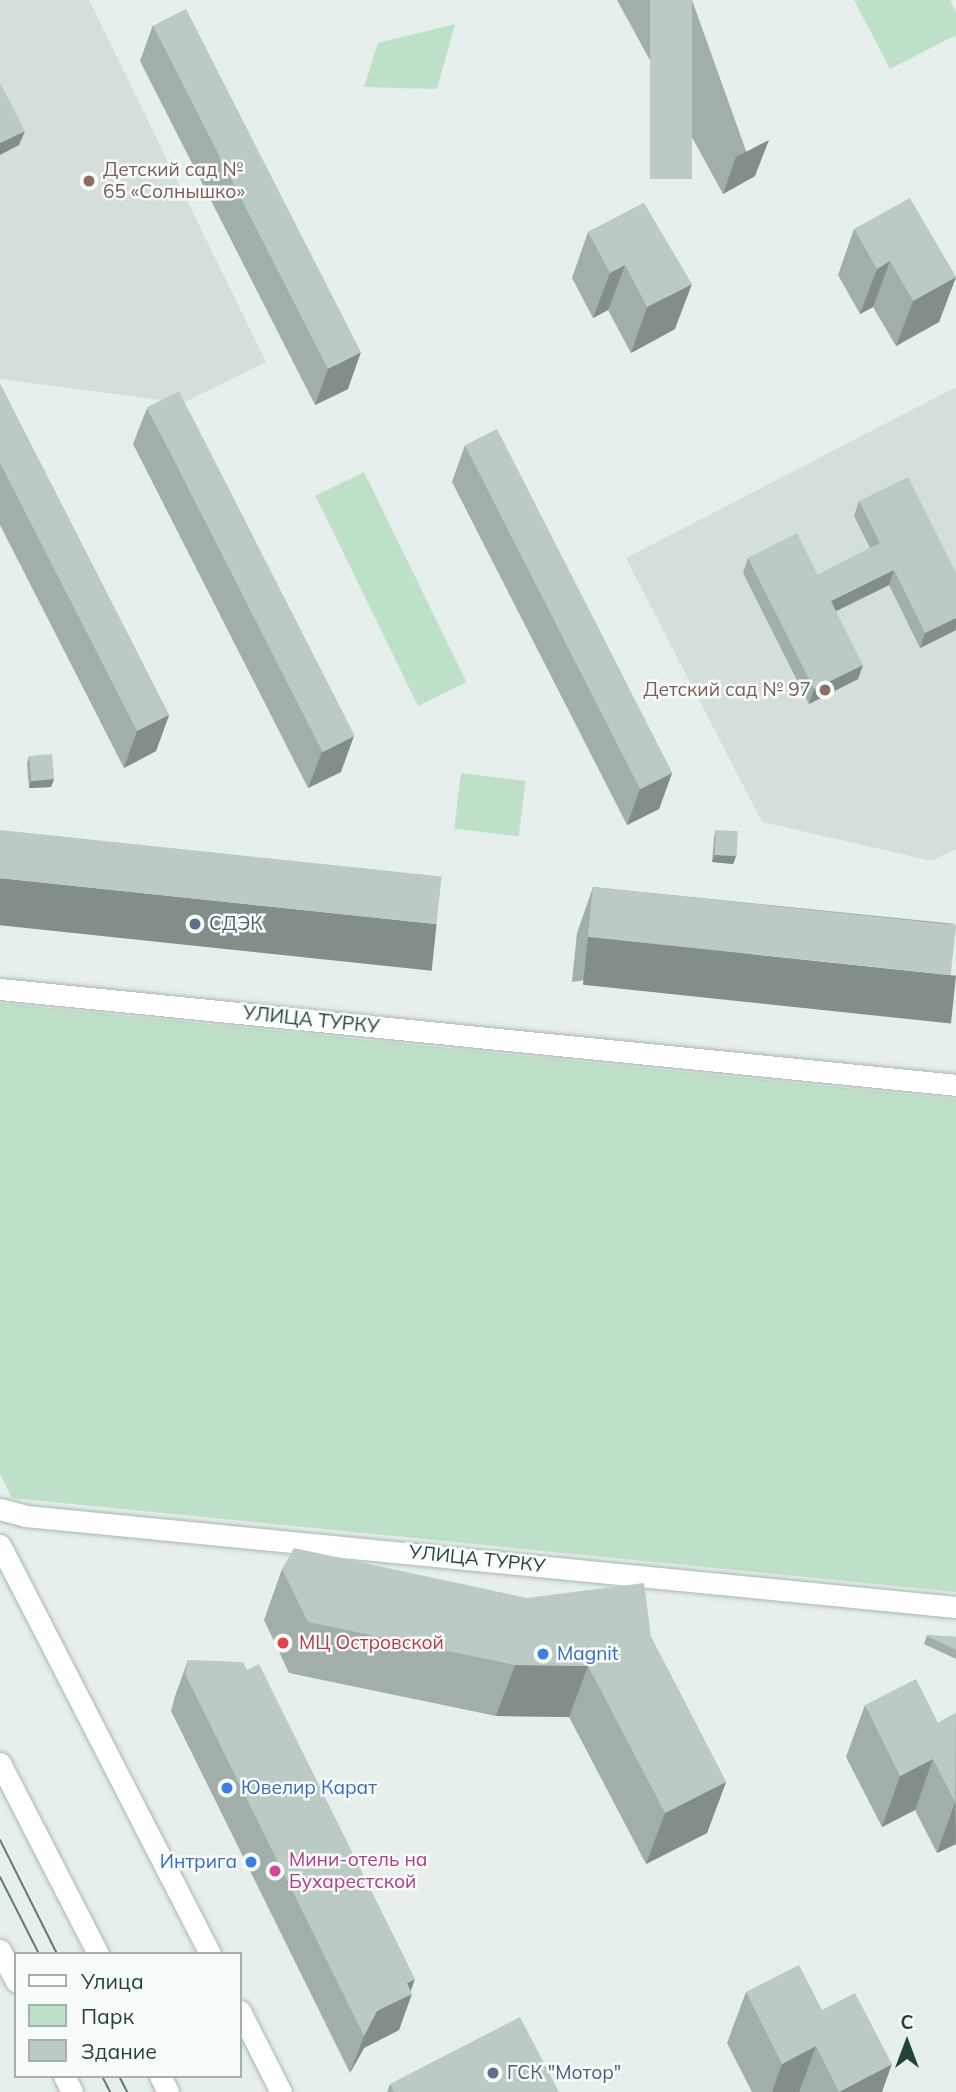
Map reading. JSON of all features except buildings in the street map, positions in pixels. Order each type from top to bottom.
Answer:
[{"type":"street","name":"УЛИЦА ТУРКУ","points":[[0,989],[956,1085]]},
{"type":"street","name":"УЛИЦА ТУРКУ","points":[[0,1509],[14,1515],[956,1607]]},
{"type":"street","points":[[0,1545],[209,1952]]},
{"type":"street","points":[[0,1763],[92,1951]]},
{"type":"street","points":[[0,1950],[14,1977]]},
{"type":"street","points":[[242,2015],[281,2092]]},
{"type":"shaded area","name":"Детский сад № 65 «Солнышко»","points":[[0,0],[89,0],[266,362],[183,403],[0,379]]},
{"type":"shaded area","name":"Детский сад № 97","points":[[956,387],[956,849],[932,861],[762,822],[626,558]]},
{"type":"green space","points":[[854,0],[950,0],[956,12],[956,35],[890,69]]},
{"type":"green space","points":[[455,24],[437,89],[364,87],[378,43]]},
{"type":"green space","points":[[364,472],[467,682],[418,706],[315,496]]},
{"type":"green space","points":[[461,773],[526,781],[519,837],[454,829]]},
{"type":"green space","points":[[0,1003],[956,1099],[956,1592],[12,1498],[0,1474]]},
{"type":"tram line","points":[[0,1840],[56,1952]]},
{"type":"tram line","points":[[0,1877],[38,1952]]},
{"type":"tram line","points":[[103,2078],[110,2092]]},
{"type":"tram line","points":[[120,2078],[127,2092]]},
{"type":"place","name":"Детский сад № 65 «Солнышко»","points":[[89,181]]},
{"type":"place","name":"Детский сад № 97","points":[[825,690]]},
{"type":"place","name":"СДЭК","points":[[195,924]]},
{"type":"place","name":"МЦ Островской","points":[[283,1643]]},
{"type":"place","name":"Magnit","points":[[543,1654]]},
{"type":"place","name":"Ювелир Карат","points":[[227,1788]]},
{"type":"place","name":"Интрига","points":[[251,1862]]},
{"type":"place","name":"Мини-отель на Бухарестской","points":[[275,1871]]},
{"type":"place","name":"ГСК \"Мотор\"","points":[[493,2073]]}]
